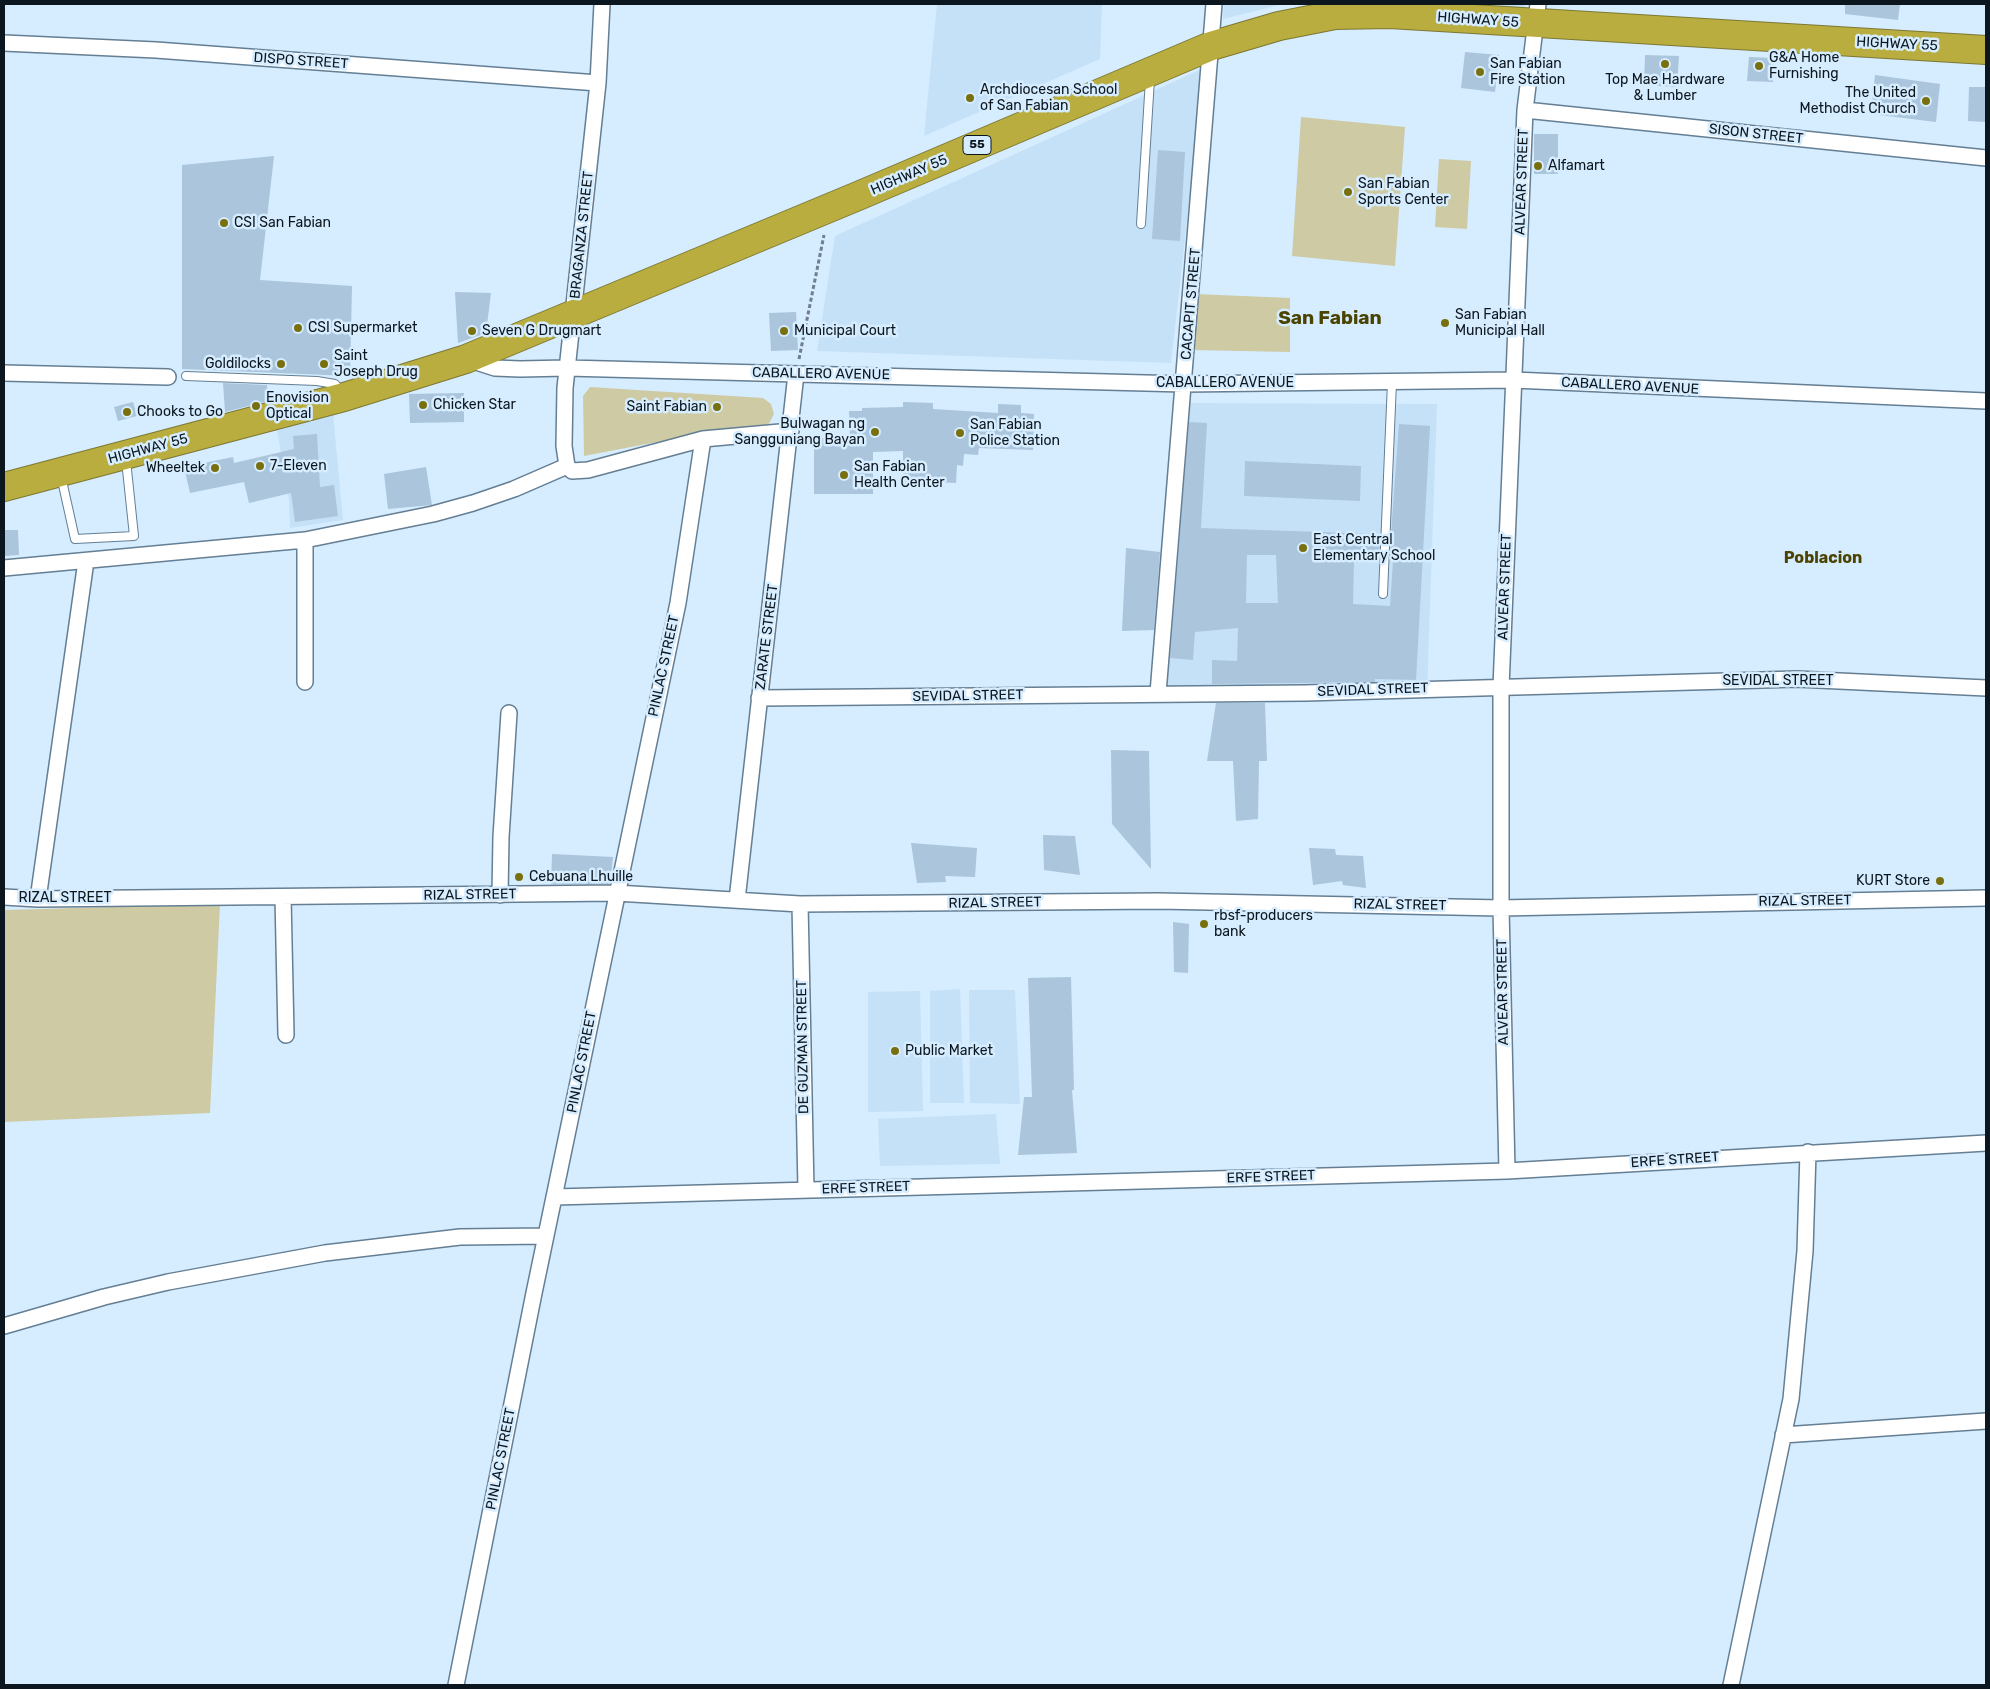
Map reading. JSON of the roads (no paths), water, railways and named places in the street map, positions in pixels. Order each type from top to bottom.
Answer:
[{"type":"highway","name":"HIGHWAY 55","points":[[4,487],[344,397],[466,359],[830,208],[1211,46],[1279,26],[1336,15],[1536,14],[1986,50]]},
{"type":"street","name":"BRAGANZA STREET","points":[[567,466],[564,439],[568,368],[598,83],[602,4]]},
{"type":"street","name":"CACAPIT STREET","points":[[1158,693],[1214,4]]},
{"type":"street","name":"ALVEAR STREET","points":[[1507,1171],[1501,908],[1501,687],[1525,110],[1536,14]]},
{"type":"street","name":"DISPO STREET","points":[[4,43],[156,50],[598,83]]},
{"type":"street","name":"SISON STREET","points":[[1525,110],[1986,158]]},
{"type":"street","name":"CABALLERO AVENUE","points":[[466,359],[495,368],[568,368],[1184,384],[1514,380],[1986,401]]},
{"type":"street","points":[[4,373],[168,377]]},
{"type":"street","name":"ZARATE STREET","points":[[737,900],[796,374]]},
{"type":"street","points":[[4,568],[305,540],[473,504],[567,466],[572,471],[588,470],[703,439],[791,431]]},
{"type":"street","name":"PINLAC STREET","points":[[456,1685],[616,893],[678,603],[703,439]]},
{"type":"street","points":[[305,540],[305,682]]},
{"type":"street","points":[[38,899],[86,561]]},
{"type":"street","name":"SEVIDAL STREET","points":[[759,698],[1305,693],[1797,680],[1986,688]]},
{"type":"street","points":[[500,894],[501,837],[509,713]]},
{"type":"street","name":"RIZAL STREET","points":[[4,897],[38,899],[616,893],[800,904],[1159,900],[1501,908],[1986,898]]},
{"type":"street","points":[[283,897],[286,1035]]},
{"type":"street","name":"DE GUZMAN STREET","points":[[800,904],[806,1190]]},
{"type":"street","name":"ERFE STREET","points":[[555,1197],[1507,1171],[1986,1143]]},
{"type":"street","points":[[1731,1685],[1790,1406],[1806,1251],[1808,1152]]},
{"type":"street","points":[[4,1326],[104,1297],[168,1282],[325,1253],[460,1237],[546,1236]]},
{"type":"street","points":[[1783,1435],[1986,1421]]},
{"type":"lane","points":[[1141,224],[1150,72]]},
{"type":"lane","points":[[186,376],[317,380],[335,384],[344,397]]},
{"type":"lane","points":[[1383,594],[1392,382]]},
{"type":"lane","points":[[60,472],[75,539],[134,536],[126,455]]},
{"type":"place","name":"Top Mae Hardware & Lumber","points":[[1665,64]]},
{"type":"place","name":"G&A Home Furnishing","points":[[1759,66]]},
{"type":"place","name":"San Fabian Fire Station","points":[[1480,72]]},
{"type":"place","name":"Archdiocesan School of San Fabian","points":[[970,98]]},
{"type":"place","name":"The United Methodist Church","points":[[1926,101]]},
{"type":"place","name":"Alfamart","points":[[1538,166]]},
{"type":"place","name":"San Fabian Sports Center","points":[[1348,192]]},
{"type":"place","name":"CSI San Fabian","points":[[224,223]]},
{"type":"place","name":"San Fabian Municipal Hall","points":[[1445,323]]},
{"type":"place","name":"CSI Supermarket","points":[[298,328]]},
{"type":"place","name":"Seven G Drugmart","points":[[472,331]]},
{"type":"place","name":"Municipal Court","points":[[784,331]]},
{"type":"place","name":"Goldilocks","points":[[281,364]]},
{"type":"place","name":"Saint Joseph Drug","points":[[324,364]]},
{"type":"place","name":"Chicken Star","points":[[423,405]]},
{"type":"place","name":"Enovision Optical","points":[[256,406]]},
{"type":"place","name":"Saint Fabian","points":[[717,407]]},
{"type":"place","name":"Chooks to Go","points":[[127,412]]},
{"type":"place","name":"Bulwagan ng Sangguniang Bayan","points":[[875,432]]},
{"type":"place","name":"San Fabian Police Station","points":[[960,433]]},
{"type":"place","name":"7-Eleven","points":[[260,466]]},
{"type":"place","name":"Wheeltek","points":[[215,468]]},
{"type":"place","name":"San Fabian Health Center","points":[[844,475]]},
{"type":"place","name":"East Central Elementary School","points":[[1303,548]]},
{"type":"place","name":"Cebuana Lhuille","points":[[519,877]]},
{"type":"place","name":"KURT Store","points":[[1940,881]]},
{"type":"place","name":"rbsf-producers bank","points":[[1204,924]]},
{"type":"place","name":"Public Market","points":[[895,1051]]},
{"type":"district","name":"San Fabian","points":[[1330,319]]},
{"type":"district","name":"Poblacion","points":[[1823,558]]}]
